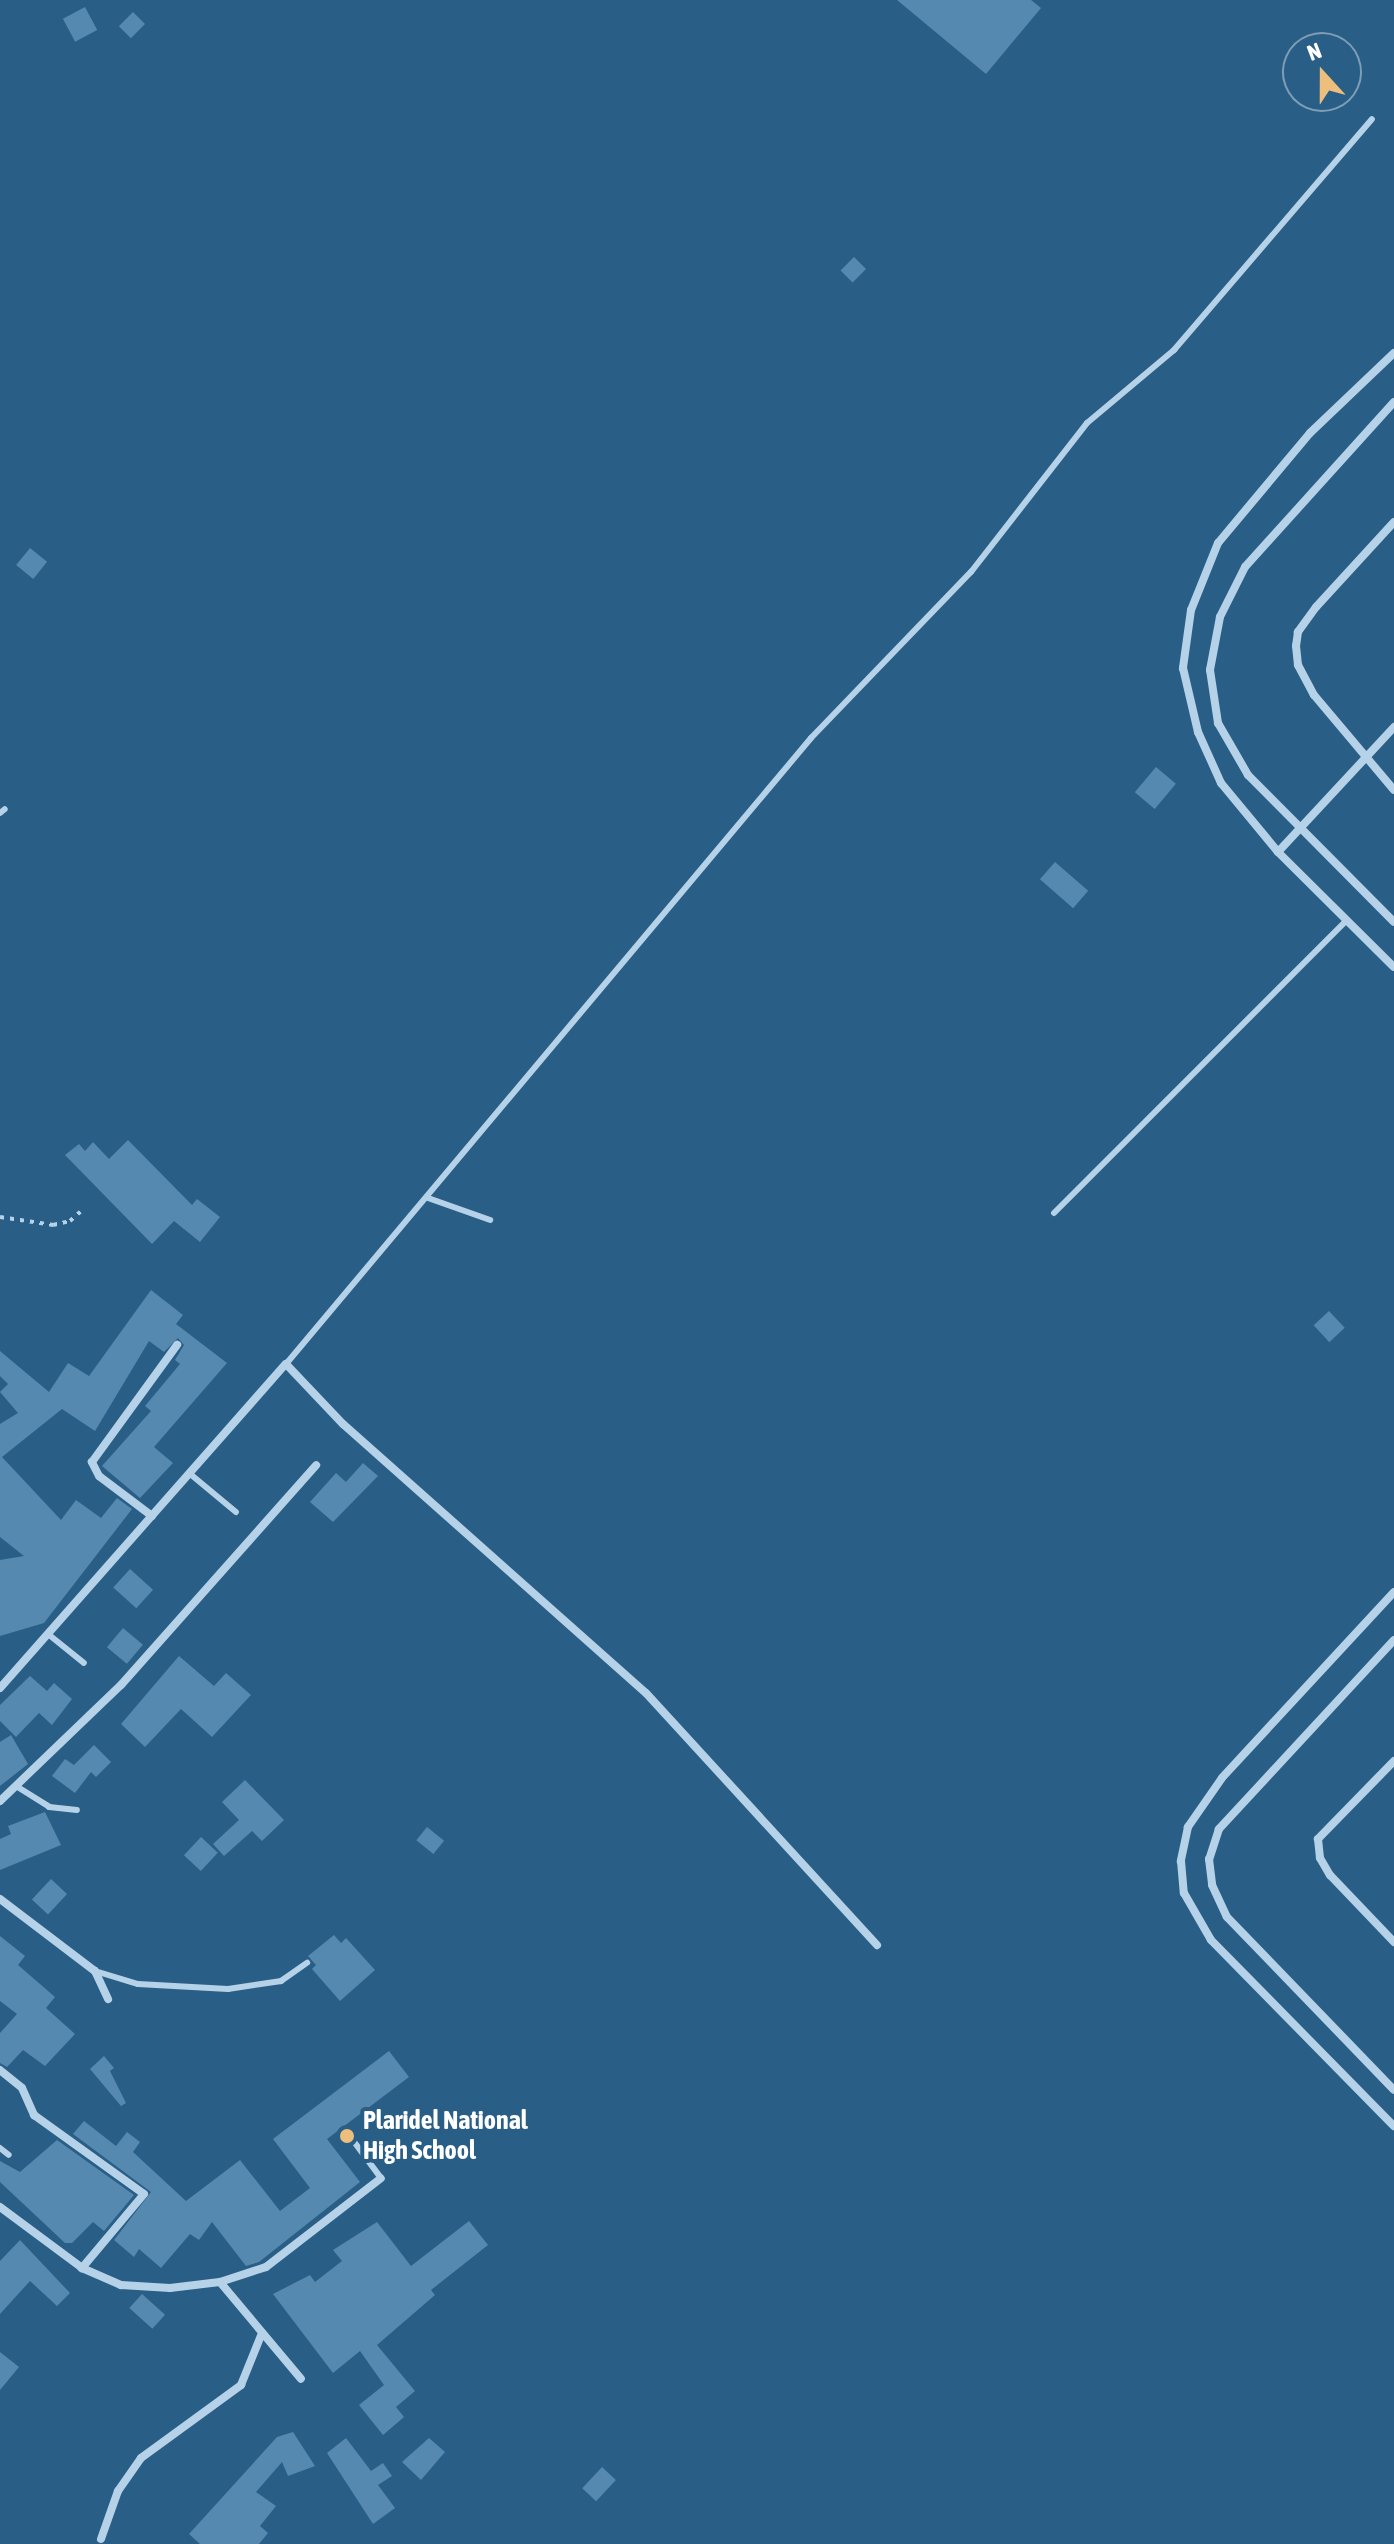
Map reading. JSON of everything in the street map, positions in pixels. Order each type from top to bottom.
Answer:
[{"type":"street","points":[[1394,353],[1310,433],[1218,543],[1191,610],[1183,668],[1198,732],[1221,783],[1278,852],[1394,967]]},
{"type":"street","points":[[1394,402],[1245,567],[1220,617],[1210,670],[1218,723],[1248,775],[1394,922]]},
{"type":"street","points":[[1394,522],[1298,632],[1298,665],[1361,756],[1394,790]]},
{"type":"street","points":[[1278,852],[1361,756],[1394,727]]},
{"type":"street","points":[[152,1516],[99,1476],[92,1462],[177,1345]]},
{"type":"street","points":[[0,1688],[286,1364],[343,1424],[646,1693],[877,1945]]},
{"type":"street","points":[[0,1801],[121,1685],[316,1465]]},
{"type":"street","points":[[1394,1592],[1222,1778],[1188,1827],[1181,1861],[1189,1906],[1211,1940],[1394,2126]]},
{"type":"street","points":[[1394,1640],[1219,1829],[1209,1859],[1212,1885],[1227,1917],[1394,2090]]},
{"type":"street","points":[[1394,1761],[1318,1839],[1320,1858],[1330,1875],[1394,1942]]},
{"type":"street","points":[[0,1899],[95,1971],[108,1999]]},
{"type":"street","points":[[0,2070],[22,2088],[34,2115],[144,2194],[82,2268]]},
{"type":"street","points":[[0,2207],[82,2268],[121,2285],[170,2288],[220,2282],[266,2267],[381,2178]]},
{"type":"street","points":[[220,2282],[301,2379]]},
{"type":"street","points":[[101,2539],[118,2491],[141,2458],[241,2385],[262,2333]]},
{"type":"lane","points":[[286,1364],[811,738],[971,572],[1087,423],[1174,350],[1372,119]]},
{"type":"lane","points":[[1054,1213],[1346,921]]},
{"type":"lane","points":[[428,1198],[490,1220]]},
{"type":"lane","points":[[189,1473],[236,1512]]},
{"type":"lane","points":[[48,1634],[84,1663]]},
{"type":"lane","points":[[16,1786],[49,1807],[77,1810]]},
{"type":"lane","points":[[95,1971],[138,1984],[228,1989],[281,1981],[307,1963]]},
{"type":"lane","points":[[352,2139],[381,2178]]},
{"type":"lane","points":[[0,2148],[9,2155]]},
{"type":"path","points":[[0,1217],[53,1225],[70,1221],[81,1211]]},
{"type":"building","points":[[897,0],[1031,0],[1041,8],[986,74]]},
{"type":"building","points":[[85,7],[97,30],[75,42],[63,19]]},
{"type":"building","points":[[133,12],[145,24],[131,38],[119,26]]},
{"type":"building","points":[[854,257],[866,269],[853,282],[841,270]]},
{"type":"building","points":[[30,548],[47,562],[33,579],[16,565]]},
{"type":"building","points":[[1156,767],[1176,784],[1155,809],[1135,792]]},
{"type":"building","points":[[1055,862],[1088,891],[1073,908],[1040,879]]},
{"type":"building","points":[[128,1140],[192,1205],[197,1199],[220,1217],[200,1242],[174,1221],[152,1244],[65,1155],[79,1144],[85,1151],[93,1142],[109,1159]]},
{"type":"building","points":[[151,1290],[183,1315],[176,1324],[227,1363],[154,1447],[173,1463],[140,1498],[102,1466],[151,1411],[145,1406],[180,1364],[175,1360],[184,1345],[178,1338],[164,1352],[149,1341],[95,1431],[62,1409],[2,1457],[61,1520],[76,1500],[101,1518],[117,1498],[132,1509],[44,1623],[0,1636],[0,1560],[24,1556],[0,1537],[0,1424],[18,1413],[0,1392],[8,1384],[0,1376],[0,1351],[49,1392],[68,1363],[89,1376]]},
{"type":"building","points":[[1329,1311],[1345,1328],[1329,1342],[1314,1325]]},
{"type":"building","points":[[363,1463],[378,1476],[333,1522],[310,1502],[336,1473],[346,1482]]},
{"type":"building","points":[[130,1569],[153,1590],[136,1608],[113,1588]]},
{"type":"building","points":[[123,1628],[143,1645],[127,1664],[107,1647]]},
{"type":"building","points":[[179,1656],[214,1686],[226,1673],[251,1695],[212,1737],[181,1709],[145,1747],[121,1724]]},
{"type":"building","points":[[30,1676],[47,1691],[54,1683],[72,1699],[52,1725],[39,1713],[16,1737],[0,1721],[0,1705]]},
{"type":"building","points":[[11,1735],[28,1764],[0,1786],[0,1742]]},
{"type":"building","points":[[94,1745],[111,1762],[96,1777],[91,1772],[75,1793],[52,1776],[65,1759],[74,1765]]},
{"type":"building","points":[[245,1780],[284,1820],[262,1841],[252,1831],[224,1856],[213,1844],[239,1820],[222,1802]]},
{"type":"building","points":[[45,1812],[61,1845],[0,1870],[0,1839],[11,1834],[8,1826]]},
{"type":"building","points":[[427,1827],[444,1841],[433,1854],[416,1840]]},
{"type":"building","points":[[201,1837],[218,1853],[201,1871],[184,1855]]},
{"type":"building","points":[[51,1879],[67,1894],[48,1914],[32,1899]]},
{"type":"building","points":[[334,1935],[341,1943],[346,1938],[375,1970],[340,2001],[312,1969],[316,1965],[308,1956]]},
{"type":"building","points":[[0,1936],[25,1956],[18,1965],[55,1997],[46,2008],[75,2034],[45,2066],[23,2050],[7,2067],[0,2063],[0,2033],[17,2014],[0,2001]]},
{"type":"building","points":[[389,2051],[409,2077],[327,2139],[360,2182],[259,2262],[246,2266],[212,2222],[199,2240],[190,2234],[161,2268],[139,2249],[134,2257],[114,2240],[151,2192],[73,2134],[84,2121],[116,2146],[127,2132],[140,2142],[133,2152],[186,2201],[240,2160],[280,2211],[310,2188],[273,2139]]},
{"type":"building","points":[[104,2056],[114,2068],[110,2071],[126,2103],[121,2106],[90,2069]]},
{"type":"building","points":[[57,2140],[134,2195],[104,2231],[93,2222],[72,2243],[65,2243],[0,2182],[0,2161],[20,2172]]},
{"type":"building","points":[[469,2221],[488,2245],[431,2290],[435,2295],[377,2345],[415,2391],[396,2407],[404,2417],[383,2435],[359,2405],[384,2385],[360,2351],[333,2373],[273,2294],[310,2275],[315,2282],[342,2261],[333,2250],[377,2222],[411,2266]]},
{"type":"building","points":[[20,2240],[70,2293],[57,2306],[30,2281],[0,2314],[0,2261]]},
{"type":"building","points":[[142,2294],[165,2315],[152,2329],[129,2308]]},
{"type":"building","points":[[0,2352],[19,2367],[0,2390]]},
{"type":"building","points":[[293,2432],[315,2466],[288,2476],[282,2462],[256,2492],[276,2506],[260,2526],[268,2533],[259,2544],[200,2544],[189,2534],[277,2437]]},
{"type":"building","points":[[346,2438],[371,2471],[383,2463],[392,2476],[378,2485],[395,2508],[373,2524],[327,2453]]},
{"type":"building","points":[[429,2438],[445,2452],[421,2480],[402,2462]]},
{"type":"building","points":[[602,2467],[616,2480],[596,2501],[582,2488]]},
{"type":"place","name":"Plaridel National High School","points":[[347,2136]]}]
